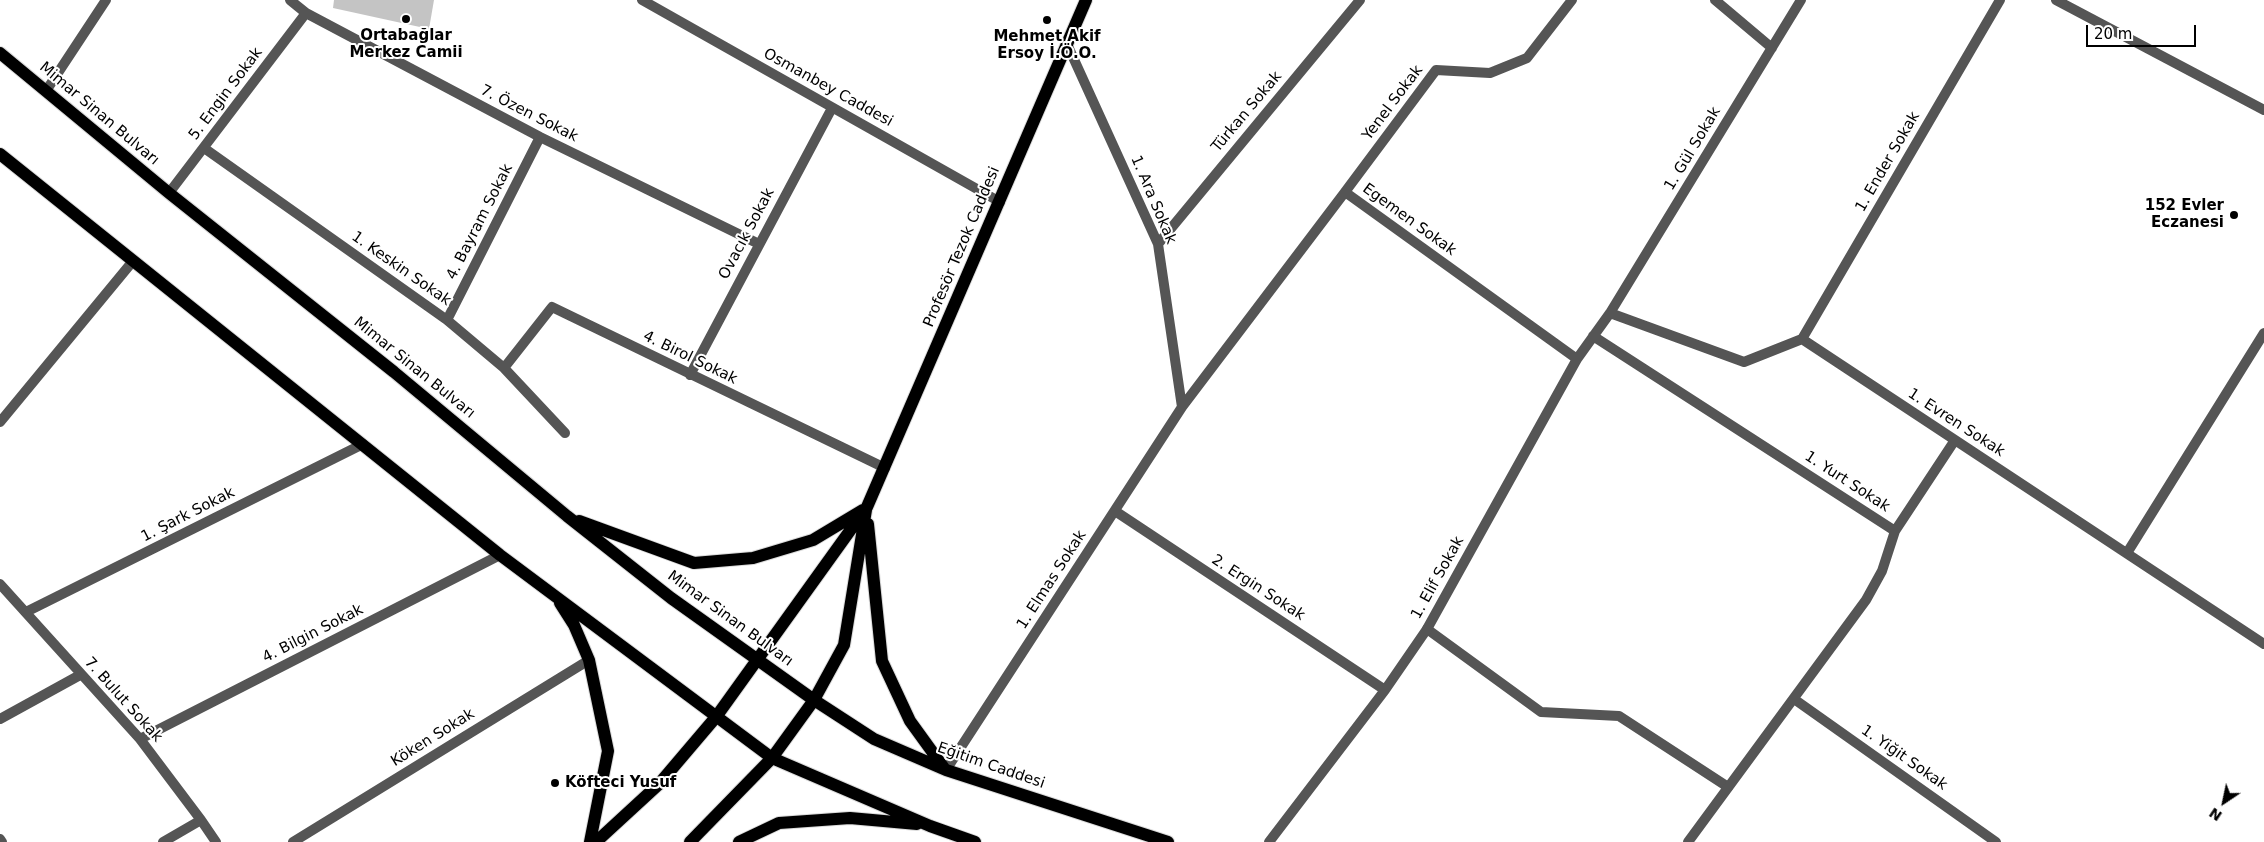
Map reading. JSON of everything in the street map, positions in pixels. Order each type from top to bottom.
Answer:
[{"type":"main road","name":"Profesör Tezok Caddesi","points":[[867,507],[1086,0]]},
{"type":"main road","name":"Mimar Sinan Bulvarı","points":[[0,53],[169,193],[394,372],[567,516],[672,598],[814,700]]},
{"type":"main road","points":[[1,157],[500,555],[772,758],[930,826],[975,842]]},
{"type":"main road","points":[[567,516],[694,563],[753,558],[813,540],[867,507]]},
{"type":"main road","points":[[596,842],[659,784],[716,717],[867,507]]},
{"type":"main road","points":[[690,842],[772,758],[814,700],[844,644],[867,507]]},
{"type":"main road","points":[[867,507],[882,661],[910,722],[946,770]]},
{"type":"main road","points":[[556,597],[574,626],[589,660],[608,751],[590,842]]},
{"type":"main road","name":"Eğitim Caddesi","points":[[814,700],[874,738],[946,770],[1168,842]]},
{"type":"main road","points":[[739,842],[779,823],[850,818],[930,826]]},
{"type":"street","points":[[46,91],[106,0]]},
{"type":"street","name":"7. Özen Sokak","points":[[290,0],[306,13],[540,137],[758,244]]},
{"type":"street","name":"Osmanbey Caddesi","points":[[642,0],[1000,202]]},
{"type":"street","name":"Türkan Sokak","points":[[1158,244],[1360,0]]},
{"type":"street","name":"Yenel Sokak","points":[[1345,192],[1436,70],[1490,72],[1528,58],[1572,0]]},
{"type":"street","points":[[1715,0],[1772,48]]},
{"type":"street","name":"1. Gül Sokak","points":[[1610,313],[1801,0]]},
{"type":"street","name":"1. Ender Sokak","points":[[1802,339],[2000,0]]},
{"type":"street","points":[[2056,0],[2264,110]]},
{"type":"street","name":"5. Engin Sokak","points":[[169,193],[306,13]]},
{"type":"street","name":"1. Ara Sokak","points":[[1067,44],[1158,244],[1182,407]]},
{"type":"street","name":"Ovacık Sokak","points":[[690,375],[832,108]]},
{"type":"street","name":"4. Bayram Sokak","points":[[447,320],[540,137]]},
{"type":"street","name":"1. Keskin Sokak","points":[[204,148],[447,320],[504,368],[566,433]]},
{"type":"street","name":"Egemen Sokak","points":[[1182,407],[1345,192],[1577,359]]},
{"type":"street","points":[[0,422],[133,261]]},
{"type":"street","name":"4. Birol Sokak","points":[[504,368],[552,307],[885,468]]},
{"type":"street","points":[[1610,313],[1744,362],[1802,339]]},
{"type":"street","name":"1. Elif Sokak","points":[[1270,842],[1385,690],[1427,629],[1577,359],[1610,313]]},
{"type":"street","points":[[2127,554],[2264,333]]},
{"type":"street","name":"1. Yurt Sokak","points":[[1593,336],[1895,531],[1882,571],[1866,600],[1688,842]]},
{"type":"street","name":"1. Evren Sokak","points":[[1802,339],[2264,644]]},
{"type":"street","name":"1. Elmas Sokak","points":[[946,770],[1182,407]]},
{"type":"street","points":[[1895,531],[1955,440]]},
{"type":"street","name":"1. Şark Sokak","points":[[26,612],[363,444]]},
{"type":"street","name":"2. Ergin Sokak","points":[[1115,511],[1385,690]]},
{"type":"street","name":"4. Bilgin Sokak","points":[[140,739],[500,555]]},
{"type":"street","name":"7. Bulut Sokak","points":[[0,584],[80,675],[140,739],[216,842]]},
{"type":"street","points":[[1427,629],[1541,712],[1619,716],[1728,787]]},
{"type":"street","name":"Köken Sokak","points":[[293,842],[589,660]]},
{"type":"street","points":[[0,718],[80,675]]},
{"type":"street","name":"1. Yiğit Sokak","points":[[1794,698],[1996,842]]},
{"type":"street","points":[[163,842],[201,820]]},
{"type":"street","points":[[0,838],[2,842]]},
{"type":"building","name":"Ortabağlar Merkez Camii","points":[[334,0],[434,0],[429,29],[333,8]]},
{"type":"place","name":"Ortabağlar Merkez Camii","points":[[406,19]]},
{"type":"place","name":"Mehmet Akif Ersoy İ.Ö.O.","points":[[1047,20]]},
{"type":"place","name":"152 Evler Eczanesi","points":[[2234,215]]},
{"type":"place","name":"Köfteci Yusuf","points":[[555,783]]}]
